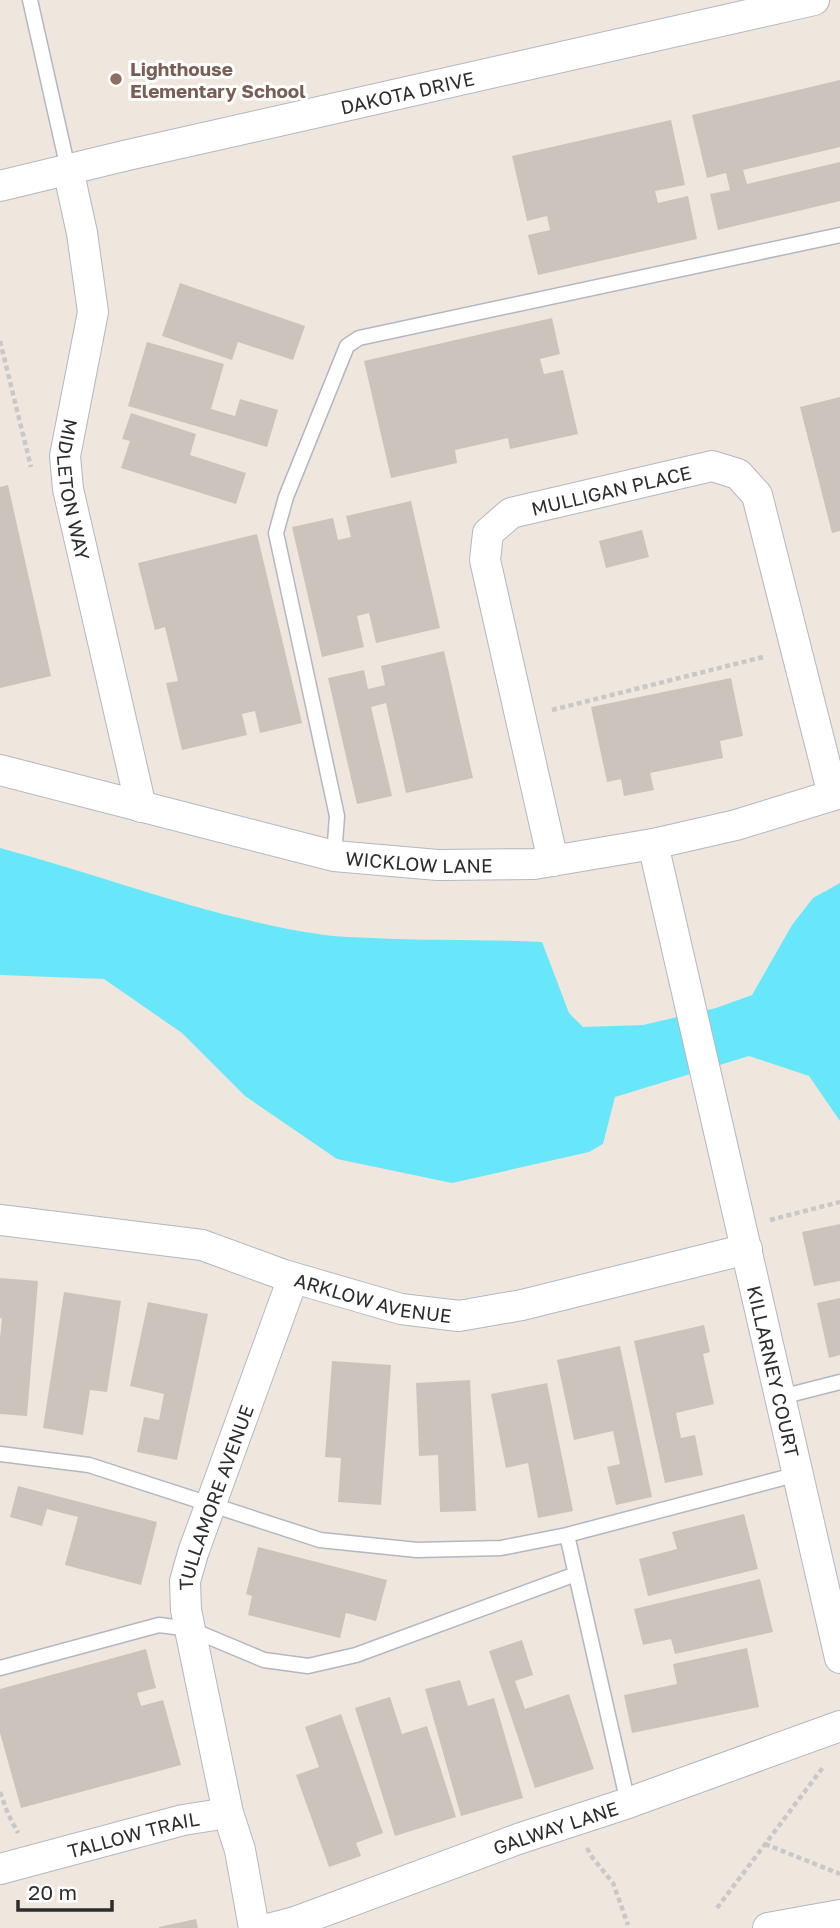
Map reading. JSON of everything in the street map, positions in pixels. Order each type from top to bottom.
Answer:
[{"type":"street","name":"DAKOTA DRIVE","points":[[0,186],[800,2]]},
{"type":"street","name":"MIDLETON WAY","points":[[68,169],[82,233],[93,312],[65,456],[68,489],[141,807]]},
{"type":"street","name":"MULLIGAN PLACE","points":[[553,862],[485,560],[488,533],[511,513],[712,466],[738,474],[757,495],[836,794]]},
{"type":"street","name":"WICKLOW LANE","points":[[0,770],[334,856],[438,865],[553,862],[653,844],[736,825],[836,794]]},
{"type":"street","name":"KILLARNEY COURT","points":[[653,844],[798,1474],[836,1625],[840,1658]]},
{"type":"street","name":"ARKLOW AVENUE","points":[[0,1220],[202,1245],[293,1278],[401,1309],[459,1316],[522,1305],[747,1249]]},
{"type":"street","name":"TULLAMORE AVENUE","points":[[254,1928],[240,1850],[228,1813],[186,1610],[185,1581],[293,1278]]},
{"type":"street","name":"GALWAY LANE","points":[[272,1928],[840,1726]]},
{"type":"street","name":"TALLOW TRAIL","points":[[0,1869],[183,1820],[228,1813]]},
{"type":"street","points":[[768,1928],[840,1914]]},
{"type":"lane","points":[[30,0],[68,169]]},
{"type":"lane","points":[[334,856],[337,816],[276,533],[286,497],[347,346],[359,338],[840,235]]},
{"type":"lane","points":[[781,1397],[840,1382]]},
{"type":"lane","points":[[0,1454],[89,1465],[320,1540],[417,1549],[501,1548],[567,1535],[798,1474]]},
{"type":"lane","points":[[567,1535],[628,1803]]},
{"type":"lane","points":[[0,1668],[159,1625],[190,1629],[264,1660],[308,1666],[356,1655],[576,1574]]},
{"type":"path","points":[[0,341],[31,467]]},
{"type":"path","points":[[552,710],[762,657]]},
{"type":"path","points":[[767,1220],[840,1202]]},
{"type":"path","points":[[717,1908],[829,1757]]},
{"type":"path","points":[[0,1792],[19,1833]]},
{"type":"path","points":[[583,1841],[613,1883],[628,1925]]},
{"type":"path","points":[[765,1844],[840,1874]]},
{"type":"water","points":[[0,848],[201,908],[283,928],[342,937],[542,942],[569,1013],[583,1027],[643,1025],[716,1008],[752,995],[792,925],[813,898],[840,883],[840,1121],[809,1076],[749,1056],[615,1097],[603,1144],[589,1152],[452,1183],[337,1159],[245,1096],[182,1033],[104,979],[0,975]]},
{"type":"building","points":[[840,80],[840,147],[743,170],[747,184],[840,162],[840,201],[718,230],[710,194],[730,190],[726,173],[707,178],[692,115]]},
{"type":"building","points":[[671,120],[685,185],[655,191],[658,203],[688,196],[697,239],[538,275],[528,235],[550,230],[547,216],[527,221],[512,156]]},
{"type":"building","points":[[180,283],[305,326],[293,360],[238,342],[232,360],[162,336]]},
{"type":"building","points":[[552,318],[560,354],[540,359],[544,374],[563,370],[578,434],[510,449],[508,438],[455,450],[457,463],[391,478],[364,361]]},
{"type":"building","points":[[147,342],[224,364],[211,409],[235,416],[240,399],[278,410],[267,447],[128,406]]},
{"type":"building","points":[[840,397],[840,531],[832,533],[800,407]]},
{"type":"building","points":[[131,413],[196,434],[190,455],[246,473],[236,504],[121,468],[130,441],[122,439]]},
{"type":"building","points":[[8,485],[51,676],[0,688],[0,487]]},
{"type":"building","points":[[411,501],[440,628],[376,643],[369,613],[357,616],[364,647],[322,657],[292,527],[333,518],[338,540],[351,537],[346,516]]},
{"type":"building","points":[[642,530],[649,557],[606,568],[599,541]]},
{"type":"building","points":[[257,534],[302,723],[260,733],[255,711],[242,714],[247,735],[182,750],[166,683],[178,681],[165,627],[155,630],[138,563]]},
{"type":"building","points":[[444,651],[473,778],[406,793],[386,703],[371,707],[392,796],[357,804],[328,678],[364,670],[368,689],[385,685],[381,666]]},
{"type":"building","points":[[731,678],[743,736],[720,741],[723,758],[650,773],[654,790],[624,796],[621,779],[607,782],[591,707]]},
{"type":"building","points":[[840,1224],[840,1281],[814,1286],[802,1232]]},
{"type":"building","points":[[0,1278],[38,1281],[27,1416],[0,1414]]},
{"type":"building","points":[[64,1292],[121,1301],[107,1392],[90,1390],[83,1435],[43,1428]]},
{"type":"building","points":[[840,1298],[840,1355],[829,1358],[817,1303]]},
{"type":"building","points":[[148,1302],[208,1314],[177,1460],[137,1452],[144,1417],[159,1420],[164,1394],[130,1386]]},
{"type":"building","points":[[704,1325],[710,1352],[703,1354],[714,1404],[676,1413],[681,1438],[695,1435],[703,1475],[665,1483],[634,1341]]},
{"type":"building","points":[[620,1346],[652,1497],[616,1505],[607,1467],[620,1464],[613,1431],[574,1440],[557,1360]]},
{"type":"building","points":[[332,1361],[391,1365],[381,1505],[338,1502],[341,1458],[325,1457]]},
{"type":"building","points":[[470,1380],[476,1511],[440,1512],[438,1455],[419,1456],[416,1383]]},
{"type":"building","points":[[547,1383],[573,1511],[538,1518],[528,1463],[506,1468],[491,1394]]},
{"type":"building","points":[[18,1486],[157,1522],[141,1585],[65,1565],[78,1517],[47,1509],[42,1526],[10,1517]]},
{"type":"building","points":[[744,1514],[758,1569],[648,1596],[639,1559],[677,1549],[672,1532]]},
{"type":"building","points":[[258,1547],[387,1580],[376,1621],[346,1613],[340,1638],[248,1615],[252,1596],[246,1594]]},
{"type":"building","points":[[760,1579],[773,1632],[675,1654],[671,1639],[643,1645],[634,1609]]},
{"type":"building","points":[[522,1640],[533,1675],[515,1681],[525,1709],[569,1694],[594,1769],[535,1788],[489,1651]]},
{"type":"building","points":[[747,1648],[759,1707],[632,1733],[624,1695],[677,1684],[673,1664]]},
{"type":"building","points":[[146,1649],[156,1688],[137,1693],[141,1706],[163,1700],[181,1765],[21,1808],[0,1733],[0,1689]]},
{"type":"building","points":[[460,1680],[468,1706],[494,1698],[523,1798],[461,1816],[425,1689]]},
{"type":"building","points":[[390,1697],[402,1734],[427,1726],[456,1817],[395,1836],[355,1708]]},
{"type":"building","points":[[341,1714],[383,1833],[356,1843],[361,1856],[329,1867],[296,1775],[319,1767],[305,1727]]},
{"type":"building","points":[[196,1919],[198,1928],[159,1928],[159,1927]]},
{"type":"place","name":"Lighthouse Elementary School","points":[[116,79]]}]
